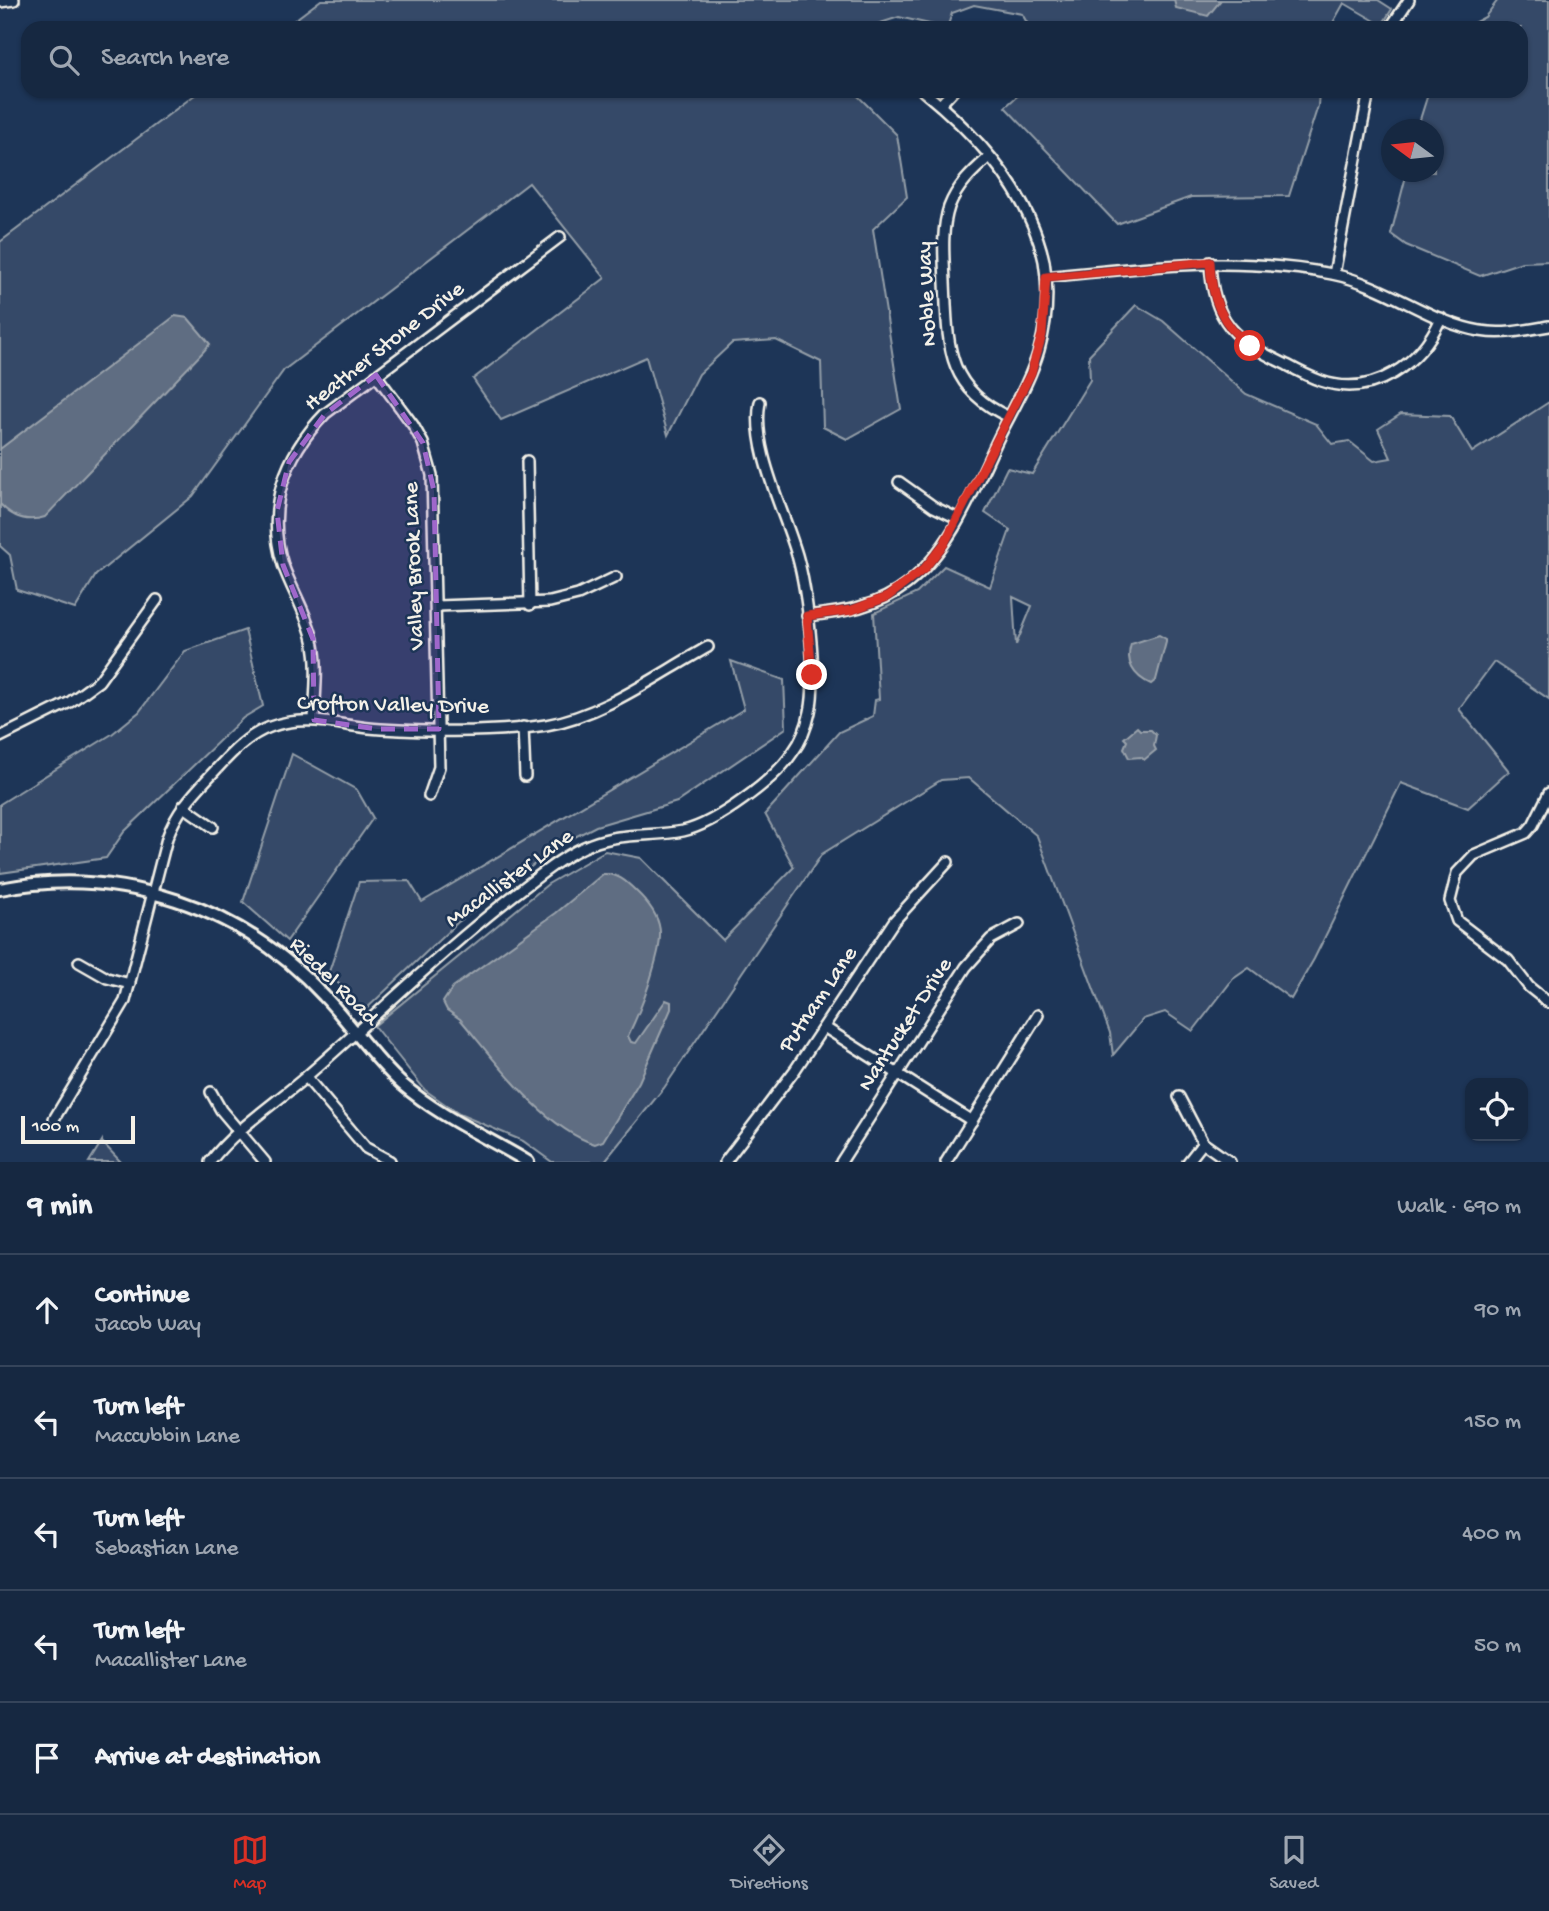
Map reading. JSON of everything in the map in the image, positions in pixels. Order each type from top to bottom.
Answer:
[{"type":"street","points":[[0,2],[14,0]]},
{"type":"street","points":[[1395,21],[1409,0]]},
{"type":"street","points":[[807,616],[852,610],[896,592],[933,558],[959,519],[1038,351],[1045,317],[1046,277],[1040,247],[1027,212],[1013,187],[989,158],[932,98]]},
{"type":"street","points":[[940,105],[946,98]]},
{"type":"street","points":[[1334,274],[1368,98]]},
{"type":"street","name":"Noble Way","points":[[989,158],[964,181],[947,216],[944,240],[948,342],[953,362],[970,391],[986,405],[1009,417]]},
{"type":"street","name":"Heather Stone Drive","points":[[314,720],[315,655],[307,620],[280,554],[277,526],[279,495],[289,462],[305,436],[325,414],[559,237]]},
{"type":"street","points":[[1210,262],[1216,304],[1239,338],[1256,351],[1327,383],[1364,384],[1393,374],[1424,349],[1441,318]]},
{"type":"street","points":[[1046,277],[1210,262],[1277,265],[1334,274],[1379,287],[1441,318],[1469,328],[1492,332],[1549,326]]},
{"type":"street","name":"Valley Brook Lane","points":[[376,375],[413,425],[428,458],[434,491],[439,729],[438,778],[429,796]]},
{"type":"street","name":"Macallister Lane","points":[[210,1162],[239,1132],[306,1077],[485,917],[575,851],[618,836],[693,828],[716,817],[782,766],[800,741],[811,711],[813,693],[807,616],[798,556],[758,432],[760,402]]},
{"type":"street","points":[[527,461],[530,605]]},
{"type":"street","points":[[899,482],[934,507],[959,519]]},
{"type":"street","points":[[437,606],[530,605],[571,597],[616,577]]},
{"type":"street","points":[[0,737],[62,707],[99,681],[157,600]]},
{"type":"street","name":"Crofton Valley Drive","points":[[54,1119],[118,1014],[130,984],[167,838],[183,806],[240,745],[254,735],[283,723],[314,720],[377,729],[523,727],[562,722],[590,712],[708,647]]},
{"type":"street","points":[[523,727],[525,776]]},
{"type":"street","points":[[1549,793],[1526,833],[1474,855],[1457,873],[1450,901],[1457,921],[1508,960],[1529,987],[1549,1003]]},
{"type":"street","points":[[183,806],[213,827]]},
{"type":"street","name":"Putnam Lane","points":[[725,1162],[824,1027],[894,921],[948,862]]},
{"type":"street","name":"Riedel Road","points":[[0,888],[72,882],[153,893],[206,911],[261,942],[300,972],[400,1082],[435,1110],[528,1162]]},
{"type":"street","name":"Nantucket Drive","points":[[841,1162],[966,967],[991,939],[1020,924]]},
{"type":"street","points":[[79,962],[107,978],[130,984]]},
{"type":"street","points":[[946,1162],[1038,1015]]},
{"type":"street","points":[[824,1027],[972,1121]]},
{"type":"street","points":[[306,1077],[366,1148],[390,1161]]},
{"type":"street","points":[[211,1092],[239,1132],[265,1162]]},
{"type":"street","points":[[1179,1097],[1203,1143],[1230,1162]]},
{"type":"street","points":[[1188,1162],[1203,1143]]},
{"type":"highlighted area","points":[[376,375],[423,443],[434,491],[439,729],[377,729],[314,720],[313,639],[283,565],[277,511],[289,462],[325,414]]},
{"type":"shaded area","points":[[321,0],[1378,0],[1392,9],[1384,21],[1375,21],[1344,3],[1334,21],[1026,21],[1022,14],[974,5],[952,13],[949,21],[916,21],[899,17],[887,21],[293,21]]},
{"type":"shaded area","points":[[1174,0],[1221,0],[1208,16],[1176,8]]},
{"type":"shaded area","points":[[1498,0],[1549,0],[1549,261],[1522,262],[1480,276],[1406,245],[1391,234],[1404,182],[1444,182],[1444,119],[1420,119],[1427,98],[1528,98],[1528,21],[1477,21],[1485,17]]},
{"type":"shaded area","points":[[191,98],[860,98],[897,135],[907,197],[873,229],[901,409],[847,439],[823,427],[821,362],[776,340],[732,343],[699,374],[668,435],[646,357],[501,420],[473,379],[605,278],[529,183],[284,370],[193,496],[96,575],[75,609],[17,590],[10,555],[0,546],[0,242]]},
{"type":"shaded area","points":[[1015,98],[1319,98],[1289,196],[1191,197],[1117,224],[1005,107]]},
{"type":"shaded area","points":[[1136,305],[1163,321],[1246,394],[1316,424],[1332,444],[1349,441],[1374,461],[1391,458],[1378,429],[1401,414],[1450,416],[1472,452],[1549,402],[1549,699],[1494,662],[1459,709],[1509,771],[1468,808],[1401,783],[1314,959],[1291,999],[1249,968],[1233,979],[1193,1031],[1165,1012],[1143,1019],[1113,1055],[1110,1033],[1037,836],[969,778],[941,780],[822,854],[664,1088],[604,1162],[552,1162],[523,1141],[459,1114],[425,1090],[374,1026],[548,884],[605,851],[641,858],[723,940],[794,867],[765,814],[839,732],[873,716],[875,700],[879,699],[874,613],[917,593],[944,566],[990,587],[1010,530],[985,513],[1007,468],[1032,474],[1090,380],[1089,355]],"holes":[[[1013,597],[1032,606],[1016,645]]]},
{"type":"shaded area","points":[[175,316],[188,318],[210,344],[45,517],[26,519],[5,509],[0,504],[0,449]]},
{"type":"shaded area","points":[[245,630],[263,706],[243,718],[124,832],[106,858],[0,873],[0,804],[112,734],[139,712],[185,651]]},
{"type":"shaded area","points":[[1159,635],[1166,639],[1166,642],[1156,680],[1151,684],[1135,673],[1129,651],[1131,644]]},
{"type":"shaded area","points":[[731,661],[784,680],[786,728],[677,802],[596,826],[561,844],[457,923],[363,1012],[344,988],[328,975],[359,882],[409,881],[422,902],[744,709]]},
{"type":"shaded area","points":[[1137,727],[1140,730],[1151,730],[1156,735],[1156,750],[1144,760],[1141,757],[1129,758],[1124,748],[1127,741],[1124,738]]},
{"type":"shaded area","points":[[292,754],[357,790],[373,818],[287,941],[243,902]]},
{"type":"shaded area","points":[[603,874],[617,876],[632,887],[653,911],[660,929],[650,982],[628,1036],[631,1042],[636,1043],[666,1000],[671,1002],[671,1009],[639,1082],[603,1141],[595,1144],[576,1136],[538,1108],[460,1019],[447,1010],[443,1002],[453,987],[556,913]]},
{"type":"shaded area","points":[[102,1142],[121,1162],[89,1162]]},
{"type":"route","points":[[812,675],[807,616],[852,610],[896,592],[924,569],[951,533],[1031,373],[1045,317],[1046,277],[1210,262],[1212,289],[1219,311],[1233,332],[1250,346]]}]
